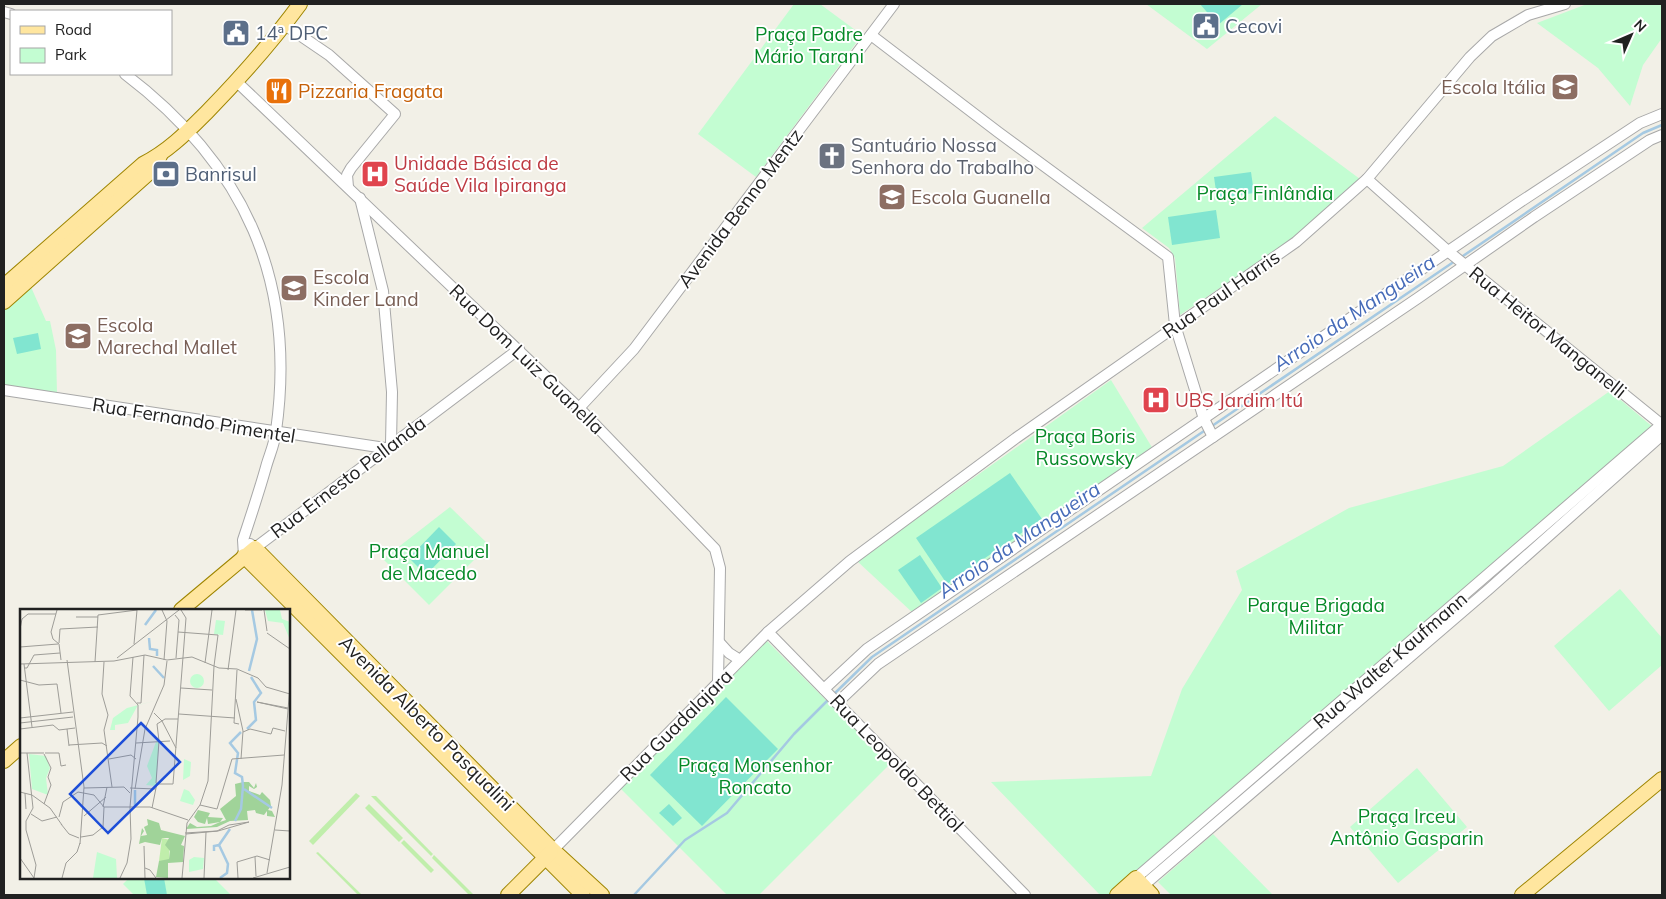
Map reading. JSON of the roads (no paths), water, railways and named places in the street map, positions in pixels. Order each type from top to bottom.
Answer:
[{"type":"main road","points":[[4,286],[66,240],[150,172],[161,155],[237,82],[300,4]]},
{"type":"main road","points":[[4,302],[66,240]]},
{"type":"main road","name":"Rua Ernesto Pellanda","points":[[182,609],[250,552]]},
{"type":"main road","name":"Avenida Alberto Pasqualini","points":[[250,552],[549,854],[583,895]]},
{"type":"main road","points":[[4,761],[20,747]]},
{"type":"main road","points":[[1522,895],[1662,780]]},
{"type":"main road","points":[[1536,895],[1662,791]]},
{"type":"main road","name":"Avenida Alberto Pasqualini","points":[[549,854],[602,895]]},
{"type":"main road","name":"Rua Guadalajara","points":[[508,895],[549,854]]},
{"type":"main road","name":"Rua Walter Kaufmann","points":[[1117,895],[1137,890]]},
{"type":"street","name":"Avenida Benno Mentz","points":[[579,408],[634,349],[894,4]]},
{"type":"street","name":"Rua Paul Harris","points":[[850,561],[1016,438],[1296,242],[1367,179],[1470,56],[1492,36],[1528,15],[1565,4]]},
{"type":"street","points":[[285,24],[329,55],[395,114],[351,168],[347,175],[348,187]]},
{"type":"street","points":[[871,35],[998,132],[1165,254],[1170,261],[1175,325],[1209,428]]},
{"type":"street","points":[[126,75],[150,93],[189,130],[217,164],[242,204],[260,245],[275,294],[282,342],[276,433],[243,540],[250,552]]},
{"type":"street","name":"Rua Dom Luiz Guanella","points":[[237,82],[519,349],[668,498],[715,549],[720,568],[718,682]]},
{"type":"street","points":[[831,696],[864,665],[878,664],[1209,428],[1458,258],[1640,123],[1662,114]]},
{"type":"street","points":[[831,696],[864,665],[874,644],[1209,428],[1458,258],[1583,184],[1650,140],[1662,135]]},
{"type":"street","points":[[334,173],[338,174],[351,168]]},
{"type":"street","name":"Rua Heitor Manganelli","points":[[1367,179],[1458,258],[1662,424]]},
{"type":"street","points":[[360,198],[383,291],[392,392],[388,446]]},
{"type":"street","name":"Rua Ernesto Pellanda","points":[[250,552],[519,349]]},
{"type":"street","name":"Rua Fernando Pimentel","points":[[4,390],[276,433],[388,446]]},
{"type":"street","name":"Rua Walter Kaufmann","points":[[1137,890],[1662,424]]},
{"type":"street","name":"Rua Walter Kaufmann","points":[[1137,890],[1489,589],[1662,435]]},
{"type":"street","name":"Rua Guadalajara","points":[[549,854],[768,632],[850,561]]},
{"type":"street","name":"Rua Leopoldo Bettiol","points":[[768,632],[1025,895]]},
{"type":"street","points":[[719,642],[729,653],[740,660]]},
{"type":"waterway","name":"Arroio da Mangueira","points":[[1460,258],[1643,133],[1662,125]]},
{"type":"waterway","name":"Arroio da Mangueira","points":[[1212,426],[1455,261]]},
{"type":"waterway","name":"Arroio da Mangueira","points":[[833,695],[872,657],[1207,429]]},
{"type":"waterway","name":"Arroio da Mangueira","points":[[634,895],[685,840],[727,813],[794,734],[829,699]]},
{"type":"place","name":"Cecovi","points":[[1206,26]]},
{"type":"place","name":"14ª DPC","points":[[236,33]]},
{"type":"place","name":"Escola Itália","points":[[1565,87]]},
{"type":"place","name":"Pizzaria Fragata","points":[[279,91]]},
{"type":"place","name":"Santuário Nossa Senhora do Trabalho","points":[[832,156]]},
{"type":"place","name":"Banrisul","points":[[166,174]]},
{"type":"place","name":"Unidade Básica de Saúde Vila Ipiranga","points":[[375,174]]},
{"type":"place","name":"Escola Guanella","points":[[892,197]]},
{"type":"place","name":"Escola Kinder Land","points":[[294,288]]},
{"type":"place","name":"Escola Marechal Mallet","points":[[78,336]]},
{"type":"place","name":"UBS Jardim Itú","points":[[1156,400]]},
{"type":"park label","name":"Praça Padre Mário Tarani","points":[[809,45]]},
{"type":"park label","name":"Praça Finlândia","points":[[1265,193]]},
{"type":"park label","name":"Praça Boris Russowsky","points":[[1085,447]]},
{"type":"park label","name":"Praça Manuel de Macedo","points":[[429,562]]},
{"type":"park label","name":"Parque Brigada Militar","points":[[1316,616]]},
{"type":"park label","name":"Praça Monsenhor Roncato","points":[[755,776]]},
{"type":"park label","name":"Praça Irceu Antônio Gasparin","points":[[1407,827]]}]
